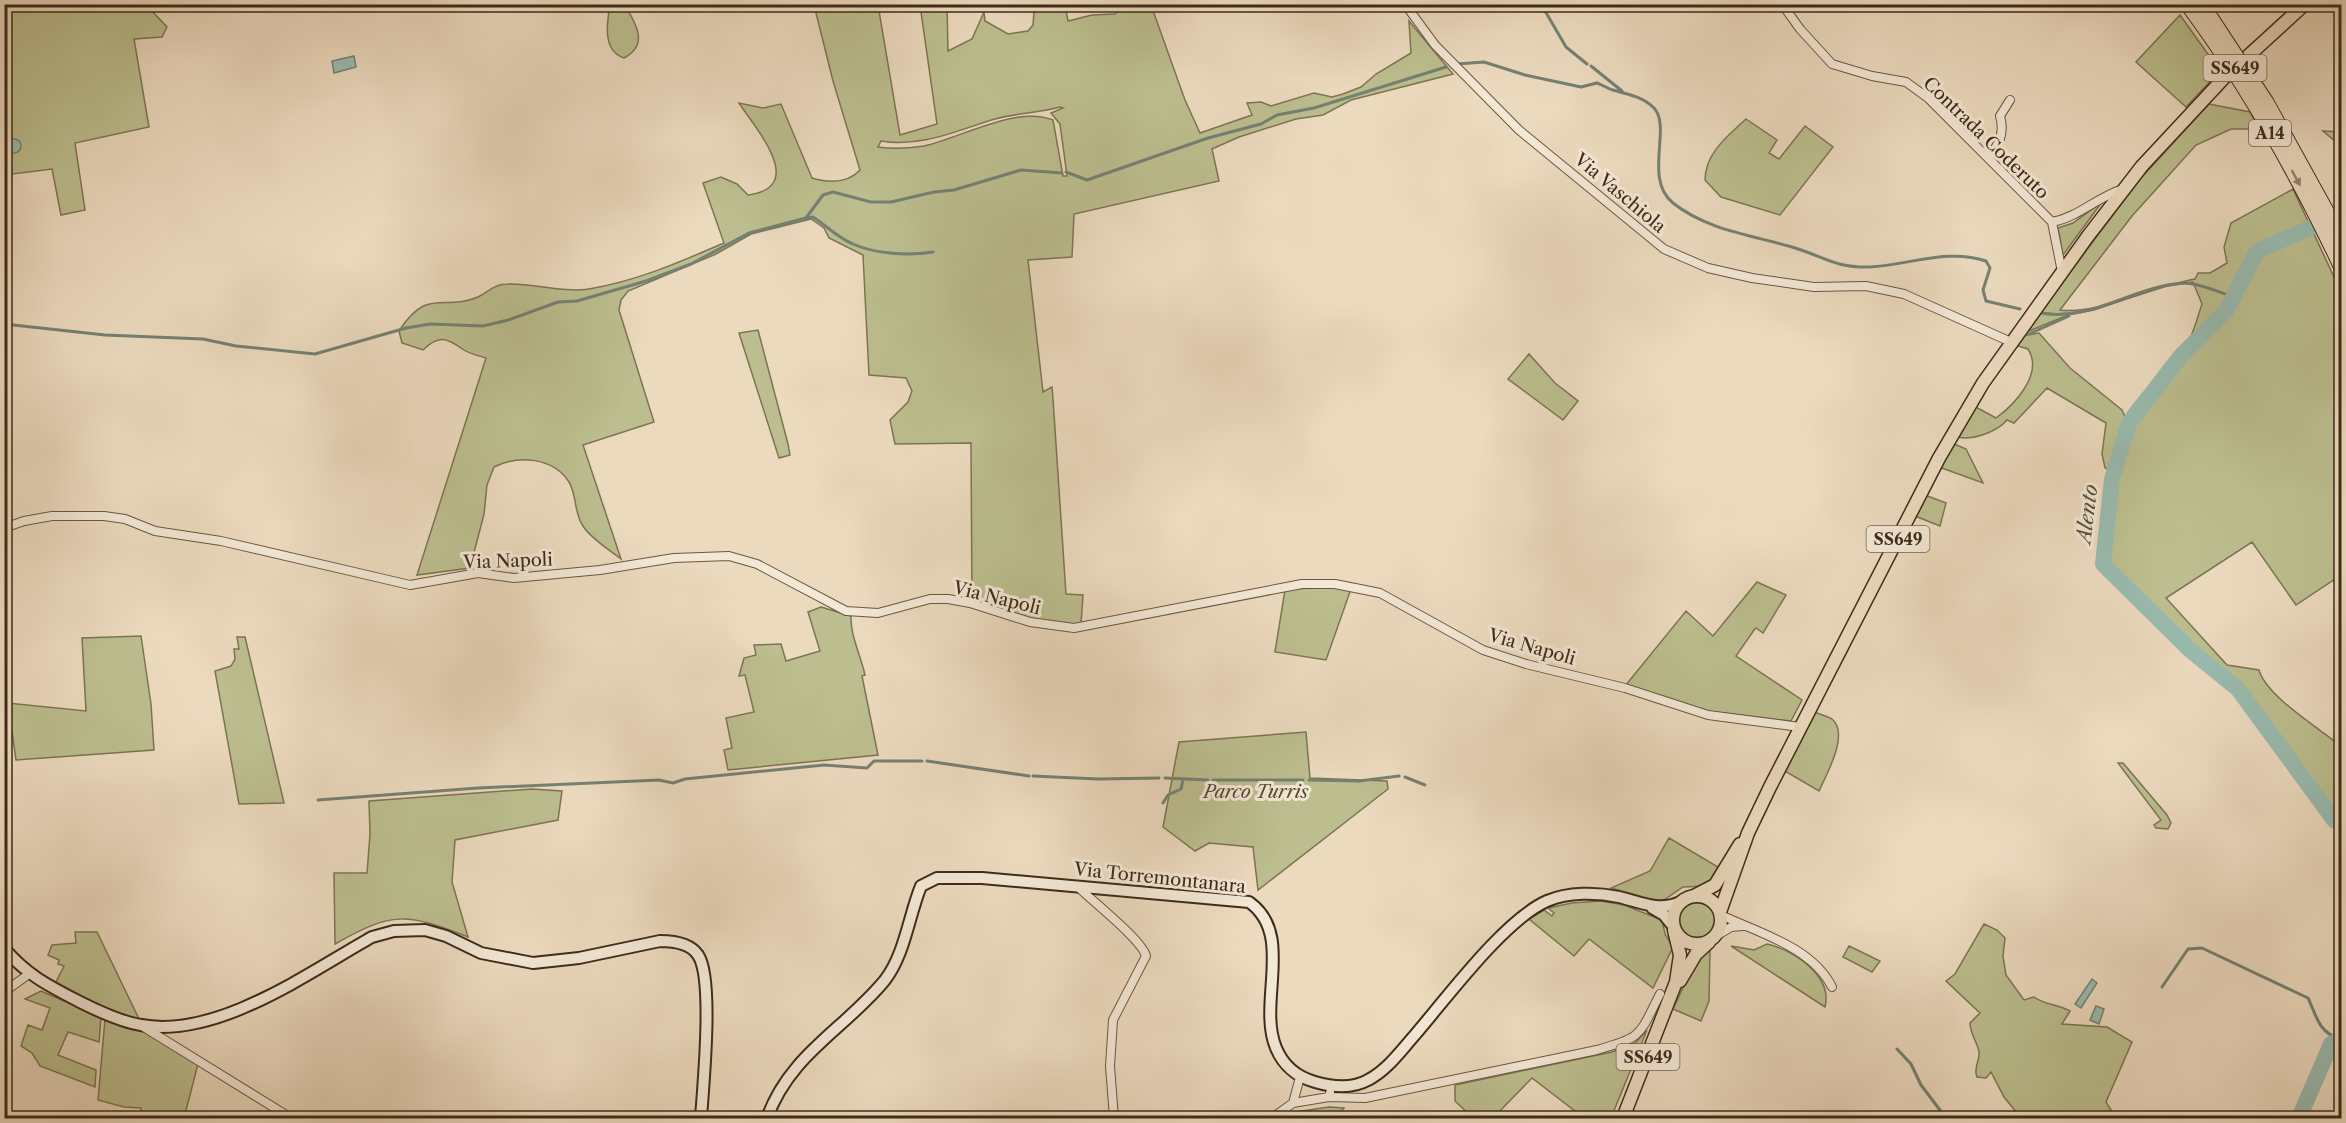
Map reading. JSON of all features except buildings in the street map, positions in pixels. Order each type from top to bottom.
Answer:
[{"type":"highway","name":"A14","points":[[2187,4],[2255,106],[2306,197],[2342,269]]},
{"type":"highway","name":"A14","points":[[2202,4],[2244,65],[2283,129],[2342,239]]},
{"type":"main road","name":"SS649","points":[[1623,1119],[1666,995],[1680,963],[1673,913],[1680,902],[1709,890],[1718,882],[1748,833],[1800,727],[1950,437],[2011,342],[2123,189],[2224,78],[2305,4]]},
{"type":"main road","name":"SS649","points":[[1666,995],[1696,954],[1712,939],[1722,922],[1721,914],[1748,833]]},
{"type":"main road","points":[[1693,896],[1710,899],[1721,914]]},
{"type":"main road","points":[[1674,928],[1685,942],[1693,944],[1712,939]]},
{"type":"street","name":"Via Vaschiola","points":[[1405,4],[1435,45],[1519,130],[1664,249],[1708,268],[1758,279],[1814,287],[1866,286],[1904,294],[2011,342]]},
{"type":"street","name":"Contrada Coderuto","points":[[1782,4],[1832,64],[1872,76],[1906,82],[1928,99],[2052,222],[2062,272]]},
{"type":"street","points":[[1988,159],[2000,141],[2003,131],[2000,116],[2010,100]]},
{"type":"street","name":"Contrada Coderuto","points":[[2052,222],[2073,217],[2105,195],[2123,189]]},
{"type":"street","name":"Via Napoli","points":[[4,528],[24,520],[52,516],[104,516],[125,519],[155,531],[221,541],[410,585],[478,573],[514,578],[600,570],[674,558],[729,556],[757,564],[846,611],[879,613],[930,599],[948,599],[1056,627],[1097,625],[1302,584],[1335,584],[1380,592],[1483,650],[1526,664],[1625,688],[1708,716],[1800,727]]},
{"type":"street","name":"Via Torremontanara","points":[[767,1119],[784,1084],[811,1049],[854,1012],[887,977],[901,946],[914,903],[925,882],[937,878],[982,878],[1076,885],[1249,902],[1260,910],[1272,939],[1274,1039],[1282,1058],[1300,1077]]},
{"type":"street","points":[[1076,885],[1102,911],[1125,929],[1144,950],[1146,956],[1142,969],[1113,1020],[1110,1066],[1114,1119]]},
{"type":"street","points":[[1272,1119],[1293,1103],[1359,1084],[1387,1067],[1497,941],[1529,910],[1548,900],[1593,893],[1660,907],[1680,902]]},
{"type":"street","points":[[1641,904],[1661,912],[1674,928]]},
{"type":"street","points":[[1721,914],[1781,942],[1818,966],[1833,987]]},
{"type":"street","points":[[1712,939],[1731,927],[1750,927]]},
{"type":"street","points":[[141,1025],[187,1026],[234,1014],[372,938],[394,931],[424,930],[446,936],[481,954],[532,963],[673,941],[693,949],[700,958],[706,984],[701,1119]]},
{"type":"street","points":[[4,948],[29,974],[88,1006],[141,1025],[291,1119]]},
{"type":"street","points":[[4,992],[29,974]]},
{"type":"street","points":[[1293,1103],[1300,1077],[1330,1092],[1365,1098],[1597,1050],[1632,1040],[1644,1028],[1666,995]]},
{"type":"green space","points":[[4,5],[146,5],[167,27],[162,37],[134,39],[149,127],[75,143],[85,210],[61,215],[52,169],[5,175]]},
{"type":"green space","points":[[610,5],[625,5],[638,33],[637,46],[624,58],[612,49],[609,43],[607,27]]},
{"type":"green space","points":[[814,5],[878,5],[900,135],[937,124],[920,5],[947,5],[948,51],[972,39],[984,12],[985,21],[1008,34],[1028,31],[1033,25],[1034,12],[1065,5],[1068,21],[1092,15],[1115,14],[1124,5],[1151,5],[1185,100],[1200,133],[1252,115],[1247,103],[1261,102],[1271,106],[1314,93],[1332,97],[1361,87],[1376,74],[1411,53],[1409,21],[1453,74],[1351,100],[1323,115],[1296,119],[1239,137],[1212,149],[1219,181],[1074,214],[1072,257],[1028,260],[1043,392],[1052,387],[1066,594],[1083,595],[1081,624],[1039,622],[972,602],[971,443],[895,444],[890,420],[908,402],[912,391],[906,378],[869,375],[863,255],[829,238],[824,228],[811,219],[751,234],[716,254],[628,291],[621,300],[619,310],[654,422],[583,445],[621,559],[586,531],[578,516],[572,487],[562,474],[545,463],[524,460],[503,463],[494,467],[487,485],[484,514],[470,568],[417,575],[486,358],[469,353],[443,340],[434,342],[423,350],[402,343],[399,331],[409,317],[428,304],[466,301],[503,284],[579,290],[607,286],[658,270],[724,243],[703,183],[721,177],[737,184],[748,195],[766,190],[774,181],[776,169],[765,141],[739,103],[763,108],[781,104],[812,178],[838,181],[855,175],[860,170],[833,81]],"holes":[[[1063,108],[1051,113],[1060,124],[1067,176],[1063,176],[1053,120],[1038,116],[988,124],[924,146],[878,147],[881,141],[896,143],[925,140],[1003,117]]]},
{"type":"green space","points":[[2180,15],[2220,71],[2186,107],[2136,62]]},
{"type":"green space","points":[[2209,104],[2250,112],[2263,136],[2260,139],[2257,129],[2231,129],[2196,145],[2132,216],[2060,310],[2092,308],[2125,300],[2068,315],[2024,333],[2039,313],[2061,315],[2040,312],[2141,178]]},
{"type":"green space","points":[[1746,119],[1777,140],[1769,153],[1779,159],[1805,126],[1833,147],[1780,215],[1721,197],[1705,180],[1706,170],[1713,153]]},
{"type":"green space","points":[[2323,131],[2341,132],[2341,160],[2336,142]]},
{"type":"green space","points":[[2293,189],[2341,292],[2341,575],[2296,605],[2252,542],[2166,598],[2227,665],[2259,670],[2264,680],[2282,701],[2341,746],[2341,812],[2335,818],[2241,689],[2190,647],[2155,607],[2111,567],[2107,547],[2111,509],[2119,463],[2130,429],[2127,423],[2112,470],[2105,468],[2102,454],[2106,423],[2047,388],[2014,423],[2007,420],[1997,428],[1975,437],[1955,436],[1974,406],[1996,418],[2018,397],[2030,378],[2032,359],[2028,349],[2015,345],[2022,336],[2039,333],[2070,368],[2122,410],[2125,417],[2174,360],[2189,340],[2195,327],[2202,304],[2193,282],[2166,286],[2195,279],[2198,273],[2210,273],[2227,263],[2224,247],[2231,223]]},
{"type":"green space","points":[[2102,202],[2063,255],[2058,228],[2073,223]]},
{"type":"green space","points":[[758,330],[790,455],[779,458],[739,333]]},
{"type":"green space","points":[[1529,354],[1555,383],[1578,401],[1563,420],[1508,379]]},
{"type":"green space","points":[[1952,443],[1966,449],[1983,483],[1939,467]]},
{"type":"green space","points":[[1925,495],[1946,503],[1940,526],[1915,516]]},
{"type":"green space","points":[[1757,582],[1786,595],[1763,633],[1756,628],[1736,656],[1802,700],[1791,721],[1706,711],[1625,686],[1686,611],[1713,636]]},
{"type":"green space","points":[[1321,587],[1351,589],[1326,660],[1275,652],[1285,590]]},
{"type":"green space","points":[[821,607],[851,616],[854,638],[865,675],[862,676],[878,755],[728,770],[724,750],[732,748],[726,718],[754,712],[745,675],[739,676],[744,658],[756,655],[754,645],[781,644],[786,661],[820,651],[808,612]]},
{"type":"green space","points":[[141,636],[151,704],[154,750],[16,760],[8,703],[86,711],[82,638]]},
{"type":"green space","points":[[237,637],[245,637],[284,803],[239,804],[215,671],[231,666],[235,659],[234,649],[239,649]]},
{"type":"green space","points":[[1814,712],[1832,719],[1839,734],[1835,755],[1819,791],[1783,770]]},
{"type":"green space","name":"Parco Turris","points":[[1306,732],[1310,778],[1387,781],[1388,789],[1258,890],[1253,847],[1209,843],[1195,851],[1163,827],[1179,742]]},
{"type":"green space","points":[[2118,763],[2123,763],[2167,815],[2171,823],[2168,829],[2156,828],[2154,825],[2161,820]]},
{"type":"green space","points":[[532,789],[562,791],[558,820],[455,840],[452,882],[468,937],[429,923],[400,919],[372,926],[335,944],[334,873],[367,873],[370,834],[369,801]]},
{"type":"green space","points":[[1669,838],[1718,867],[1707,886],[1683,887],[1661,902],[1611,888],[1650,871]]},
{"type":"green space","points":[[1601,901],[1624,905],[1662,920],[1665,934],[1673,947],[1653,988],[1589,939],[1574,956],[1529,919],[1544,910],[1552,916],[1554,913],[1548,908],[1572,903]]},
{"type":"green space","points":[[1697,903],[1710,908],[1715,921],[1710,934],[1697,939],[1684,934],[1679,921],[1684,908]]},
{"type":"green space","points":[[1984,924],[1997,930],[2005,938],[2003,956],[2006,975],[2024,1000],[2034,997],[2070,1011],[2062,1024],[2107,1027],[2132,1042],[2106,1102],[2116,1118],[2021,1118],[2004,1097],[1991,1072],[1986,1078],[1977,1077],[1979,1052],[1970,1023],[1980,1013],[1946,981],[1955,974]]},
{"type":"green space","points":[[75,932],[97,932],[139,1019],[112,1012],[55,984],[64,966],[58,964],[59,960],[48,955],[52,945],[76,943]]},
{"type":"green space","points":[[1767,944],[1789,952],[1809,966],[1823,985],[1826,996],[1825,1007],[1731,946],[1754,950]]},
{"type":"green space","points":[[1849,946],[1880,961],[1872,972],[1843,957]]},
{"type":"green space","points":[[1710,950],[1709,1001],[1701,1021],[1673,1009],[1697,958]]},
{"type":"green space","points":[[41,991],[101,1017],[99,1042],[68,1032],[58,1055],[96,1070],[95,1087],[40,1066],[32,1053],[21,1046],[28,1025],[42,1030],[50,1008],[25,999]]},
{"type":"green space","points":[[105,1019],[143,1029],[198,1064],[184,1118],[140,1118],[141,1108],[124,1107],[98,1100]]},
{"type":"green space","points":[[1647,1030],[1611,1118],[1584,1118],[1532,1078],[1493,1118],[1473,1118],[1455,1101],[1455,1085],[1612,1052],[1635,1043]]},
{"type":"green space","points":[[1329,1107],[1344,1108],[1335,1118],[1281,1118],[1288,1113]]},
{"type":"water","points":[[354,56],[356,67],[334,73],[332,61]]},
{"type":"water","points":[[11,139],[17,139],[21,146],[17,153],[11,153],[7,149],[7,143]]},
{"type":"water","points":[[2092,979],[2097,983],[2081,1008],[2075,1004]]},
{"type":"water","points":[[2096,1006],[2104,1009],[2099,1024],[2090,1020]]},
{"type":"waterway","points":[[1541,4],[1566,47],[1587,64]]},
{"type":"waterway","points":[[1457,64],[1484,62],[1525,75],[1581,87],[1597,83],[1645,101],[1654,108],[1659,117],[1659,167],[1664,193],[1673,203],[1700,220],[1730,231],[1803,250],[1847,266],[1885,266],[1928,258],[1972,257],[1986,261],[1990,268],[1983,290],[1986,301],[2020,309]]},
{"type":"waterway","points":[[1591,66],[1622,91]]},
{"type":"waterway","points":[[1066,172],[1087,180],[1208,138],[1261,124],[1277,115],[1314,108],[1446,67]]},
{"type":"waterway","points":[[4,324],[105,335],[203,339],[236,346],[315,354],[406,328],[430,324],[483,326],[508,320],[558,302],[577,301],[646,281],[691,264],[749,233],[806,218],[823,195],[833,192],[871,202],[891,202],[954,190],[1021,170],[1062,173]]},
{"type":"waterway","name":"Alento","points":[[2342,214],[2257,251],[2226,311],[2180,357],[2129,423],[2112,479],[2103,564],[2190,650],[2238,689],[2334,820],[2342,824]]},
{"type":"waterway","points":[[806,218],[813,217],[837,235],[871,250],[903,254],[933,252]]},
{"type":"waterway","points":[[2040,313],[2077,313],[2147,290],[2184,283],[2202,286],[2233,297]]},
{"type":"waterway","points":[[2029,334],[2069,316]]},
{"type":"waterway","points":[[318,800],[478,788],[659,780],[673,783],[685,779],[824,765],[867,768],[874,761],[922,761]]},
{"type":"waterway","points":[[927,761],[1029,776]]},
{"type":"waterway","points":[[1033,776],[1098,779],[1159,778]]},
{"type":"waterway","points":[[1309,780],[1359,781],[1399,776]]},
{"type":"waterway","points":[[1405,777],[1425,785]]},
{"type":"waterway","points":[[1165,778],[1208,780]]},
{"type":"waterway","points":[[1163,803],[1168,795],[1181,789],[1183,780]]},
{"type":"waterway","points":[[1213,780],[1303,780]]},
{"type":"waterway","points":[[2162,987],[2188,949],[2202,948],[2308,998],[2322,1028],[2339,1039]]},
{"type":"waterway","name":"Alento","points":[[2299,1118],[2331,1044],[2342,1038]]},
{"type":"waterway","points":[[1897,1049],[1911,1064],[1921,1085],[1946,1118]]}]
